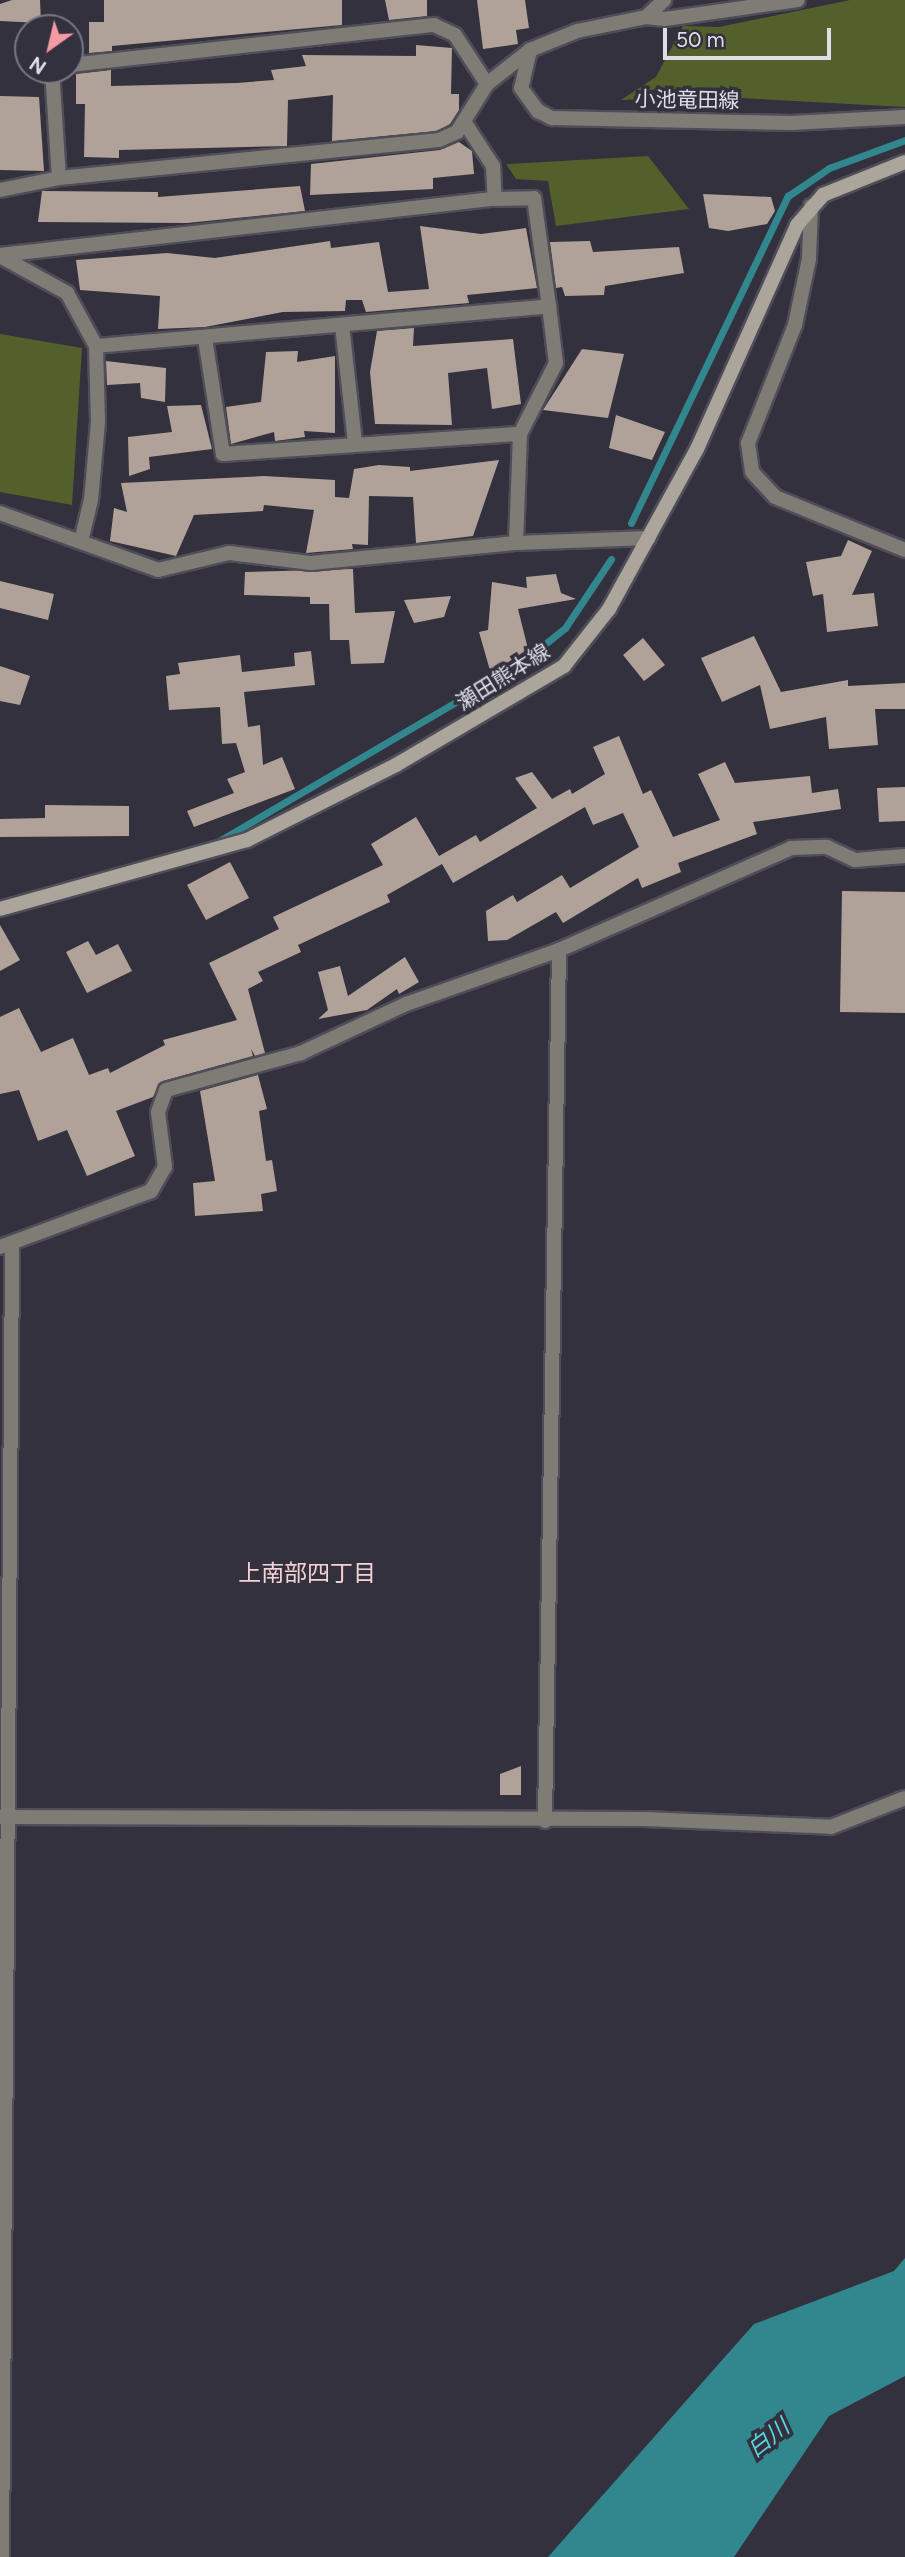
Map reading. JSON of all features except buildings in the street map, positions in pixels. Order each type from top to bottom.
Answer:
[{"type":"main road","points":[[811,206],[869,173],[905,162]]},
{"type":"main road","name":"瀬田熊本線","points":[[0,909],[247,840],[396,765],[564,666],[609,609],[649,538],[811,206]]},
{"type":"street","points":[[646,16],[664,0]]},
{"type":"street","points":[[0,190],[59,178],[439,140],[465,124],[487,84],[530,50],[577,31],[646,16],[664,19],[798,0]]},
{"type":"street","points":[[84,63],[434,25],[455,35],[487,84]]},
{"type":"street","name":"小池竜田線","points":[[530,50],[521,88],[538,111],[552,118],[791,123],[905,117]]},
{"type":"street","points":[[53,84],[59,178]]},
{"type":"street","points":[[465,124],[493,166],[495,199]]},
{"type":"street","points":[[0,256],[495,199],[534,198],[556,363],[520,434],[516,543]]},
{"type":"street","points":[[811,206],[809,259],[795,325],[748,443],[752,472],[775,497],[905,550]]},
{"type":"street","points":[[0,256],[67,293],[96,346],[97,422],[91,500],[81,541]]},
{"type":"street","points":[[96,346],[549,306]]},
{"type":"street","points":[[342,325],[355,443]]},
{"type":"street","points":[[205,338],[223,454],[355,443],[520,434]]},
{"type":"street","points":[[0,513],[158,570],[229,553],[311,563],[516,543],[649,538]]},
{"type":"street","points":[[2,2557],[6,1246],[152,1191],[165,1167],[158,1112],[166,1090],[301,1053],[406,1004],[559,950],[790,848],[827,847],[855,860],[905,856]]},
{"type":"street","points":[[545,1821],[559,950]]},
{"type":"street","points":[[4,1817],[545,1821],[831,1827],[905,1798]]},
{"type":"green space","points":[[850,0],[905,0],[905,107],[704,96],[621,100],[656,77],[683,26],[719,27]]},
{"type":"green space","points":[[648,156],[689,209],[556,226],[548,181],[516,179],[506,164]]},
{"type":"green space","points":[[0,334],[82,348],[72,505],[0,492]]},
{"type":"water","name":"白川","points":[[905,2258],[905,2376],[829,2416],[734,2557],[548,2557],[754,2324],[894,2271]]},
{"type":"waterway","points":[[631,523],[788,196],[829,168],[905,140]]},
{"type":"waterway","points":[[212,845],[516,667],[565,628],[611,559]]},
{"type":"district","name":"上南部四丁目","points":[[307,1573]]}]
